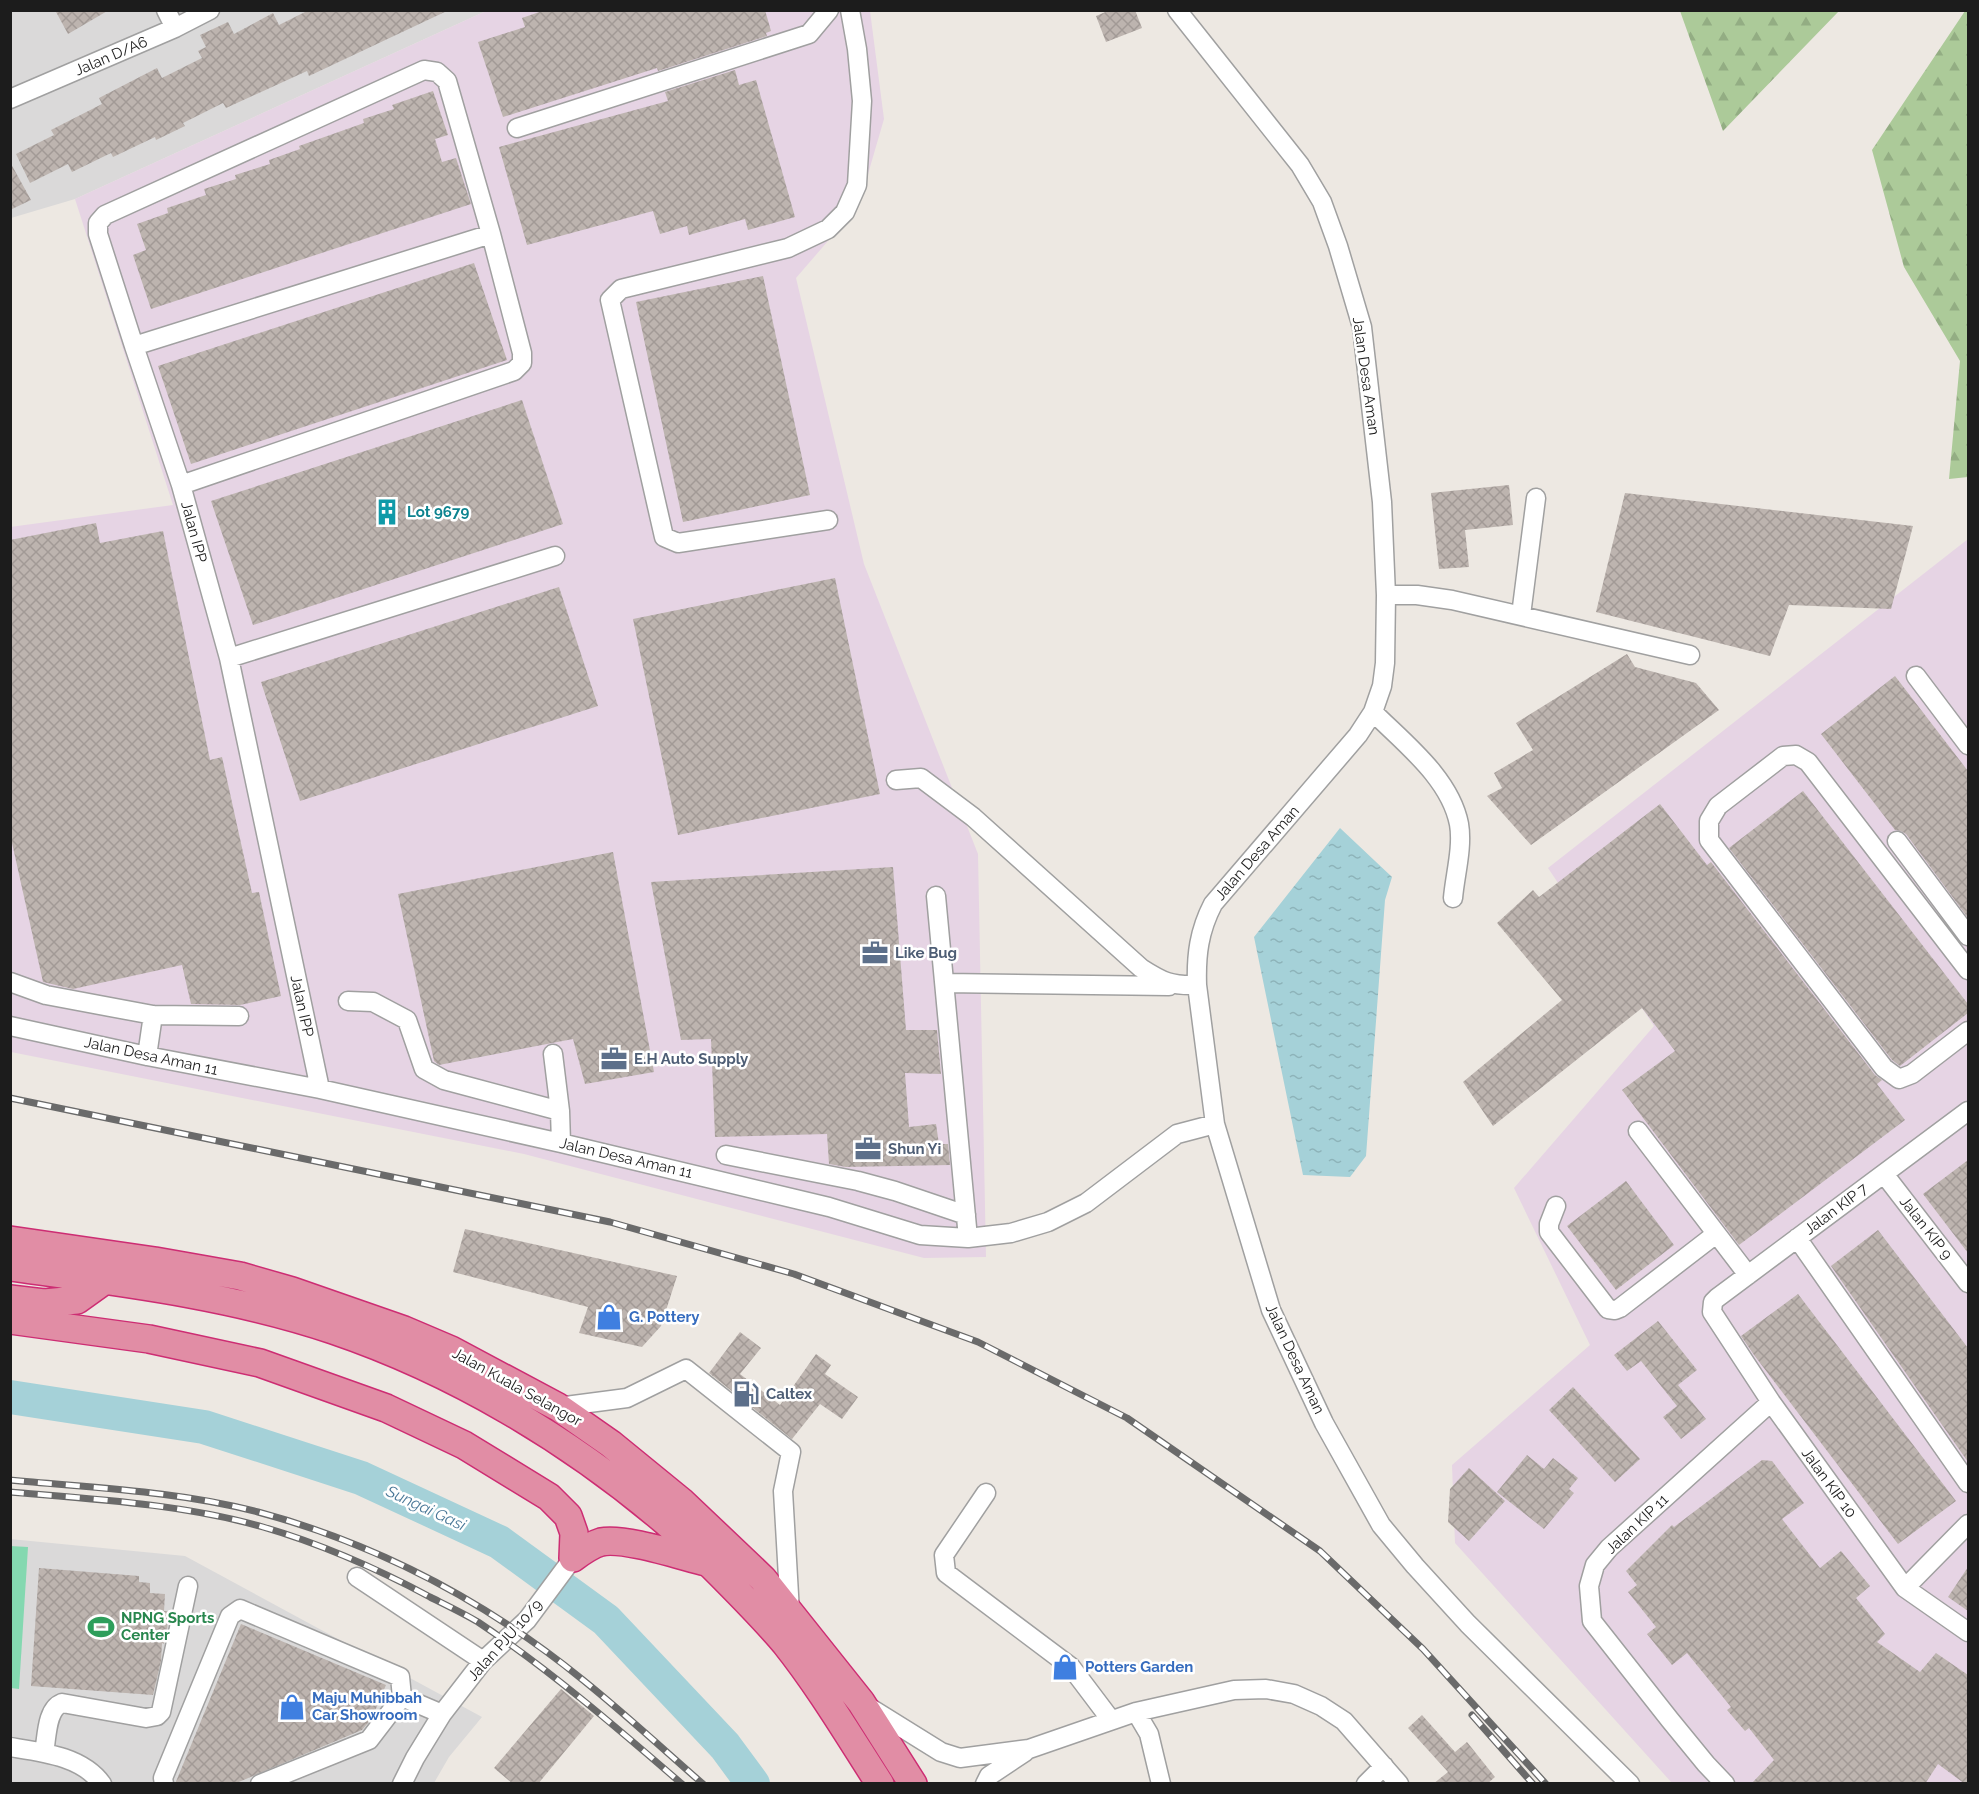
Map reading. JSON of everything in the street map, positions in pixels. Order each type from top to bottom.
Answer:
[{"type":"highway","name":"Jalan Kuala Selangor","points":[[10,1231],[23,1242],[240,1276],[292,1291],[357,1312],[451,1350],[558,1407],[611,1444],[682,1502],[762,1579],[861,1702],[913,1784]]},
{"type":"highway","name":"Jalan Kuala Selangor","points":[[10,1267],[105,1280],[238,1303],[332,1330],[420,1364],[495,1403],[561,1443],[619,1484],[660,1517],[708,1562],[786,1644],[880,1784]]},
{"type":"highway","points":[[10,1299],[44,1303],[77,1299],[105,1280]]},
{"type":"highway","points":[[10,1320],[149,1339],[260,1363],[386,1408],[464,1445],[549,1497],[568,1516],[574,1533],[568,1564]]},
{"type":"highway","points":[[568,1564],[586,1549],[602,1542],[623,1542],[708,1562]]},
{"type":"street","points":[[166,10],[175,28]]},
{"type":"street","name":"Jalan D/A6","points":[[10,99],[175,28],[210,10]]},
{"type":"street","points":[[517,128],[809,34],[828,10]]},
{"type":"street","points":[[828,520],[678,543],[664,537],[610,300],[621,289],[788,248],[828,229],[845,212],[857,185],[862,101],[857,49],[850,10]]},
{"type":"street","name":"Jalan Desa Aman","points":[[1177,10],[1300,165],[1322,202],[1338,246],[1362,327],[1382,502],[1386,595],[1385,663],[1382,686],[1373,712],[1358,735],[1213,904],[1201,932],[1196,962],[1197,985],[1215,1124],[1271,1310],[1324,1424],[1381,1524],[1415,1566],[1468,1624],[1630,1784]]},
{"type":"street","name":"Jalan IPP","points":[[320,1089],[229,658],[181,485],[98,234],[98,223],[105,215],[424,70],[437,72],[447,81],[491,234]]},
{"type":"street","points":[[134,346],[491,234],[522,353],[522,363],[514,371],[181,485]]},
{"type":"street","points":[[1521,615],[1536,498]]},
{"type":"street","points":[[229,658],[555,556]]},
{"type":"street","points":[[1386,595],[1417,595],[1521,615],[1690,655]]},
{"type":"street","points":[[1916,676],[1968,745]]},
{"type":"street","points":[[1373,712],[1431,771],[1448,796],[1459,824],[1453,898]]},
{"type":"street","points":[[1968,970],[1808,762],[1796,755],[1784,756],[1718,806],[1709,821],[1710,840],[1884,1068],[1899,1079],[1912,1074],[1968,1031]]},
{"type":"street","points":[[896,780],[921,778],[973,817],[1142,968],[1174,986]]},
{"type":"street","points":[[1897,841],[1968,936]]},
{"type":"street","points":[[936,896],[968,1238]]},
{"type":"street","points":[[10,982],[46,995],[153,1015],[239,1016]]},
{"type":"street","points":[[945,983],[1197,985]]},
{"type":"street","points":[[348,1001],[374,1002],[407,1020],[424,1069],[444,1080],[560,1111]]},
{"type":"street","points":[[147,1056],[153,1015]]},
{"type":"street","name":"Jalan Desa Aman 11","points":[[10,1026],[147,1056],[320,1089],[561,1143],[829,1207],[920,1235],[968,1238],[1011,1233],[1048,1222],[1086,1203],[1177,1134],[1215,1124]]},
{"type":"street","points":[[553,1054],[560,1111],[561,1143]]},
{"type":"street","name":"Jalan KIP 7","points":[[1712,1312],[1713,1302],[1717,1298],[1968,1111]]},
{"type":"street","points":[[1638,1131],[1748,1275]]},
{"type":"street","points":[[726,1155],[858,1181],[966,1215]]},
{"type":"street","name":"Jalan KIP 9","points":[[1884,1174],[1968,1283]]},
{"type":"street","points":[[1556,1206],[1549,1224],[1549,1232],[1608,1309],[1620,1308],[1716,1234]]},
{"type":"street","points":[[1797,1238],[1968,1483]]},
{"type":"street","name":"Jalan KIP 10","points":[[1712,1312],[1771,1402],[1905,1588],[1968,1632]]},
{"type":"street","points":[[558,1407],[627,1398],[686,1368],[791,1452],[783,1491],[790,1612]]},
{"type":"street","name":"Jalan KIP 11","points":[[1725,1784],[1684,1738],[1592,1621],[1589,1586],[1595,1565],[1609,1548],[1771,1402]]},
{"type":"street","points":[[986,1494],[945,1555],[946,1573],[1071,1667],[1111,1720]]},
{"type":"street","points":[[1905,1588],[1968,1524]]},
{"type":"street","name":"Jalan PJU 10/9","points":[[402,1784],[442,1714],[483,1661],[527,1620],[568,1564]]},
{"type":"street","points":[[357,1577],[483,1661]]},
{"type":"street","points":[[44,1753],[51,1714],[57,1705],[62,1703],[146,1718],[157,1716],[161,1712],[188,1586]]},
{"type":"street","points":[[164,1784],[163,1778],[230,1616],[240,1610],[400,1677],[402,1697],[369,1740],[260,1784]]},
{"type":"street","points":[[861,1702],[941,1752],[960,1758],[1029,1749],[1136,1712],[1234,1690],[1266,1689],[1294,1694],[1322,1706],[1344,1721],[1399,1784]]},
{"type":"street","points":[[402,1697],[442,1714]]},
{"type":"street","points":[[1136,1712],[1149,1734],[1161,1784]]},
{"type":"street","points":[[10,1747],[44,1753],[76,1763],[97,1776],[102,1784]]},
{"type":"street","points":[[985,1784],[989,1776],[1029,1749]]},
{"type":"street","points":[[1366,1784],[1384,1766]]},
{"type":"shaded area","points":[[11,11],[486,11],[75,199],[11,218]]},
{"type":"shaded area","points":[[486,11],[870,11],[884,119],[859,205],[796,278],[864,564],[978,854],[986,1257],[924,1258],[524,1154],[11,1052],[10,527],[173,505],[75,199]]},
{"type":"shaded area","points":[[1968,539],[1968,1783],[1672,1783],[1455,1543],[1452,1465],[1590,1345],[1514,1188],[1654,1026],[1548,868]]},
{"type":"shaded area","points":[[10,1539],[185,1556],[482,1717],[449,1757],[434,1783],[11,1783]]},
{"type":"green space","points":[[1680,10],[1839,11],[1723,131]]},
{"type":"green space","points":[[1965,11],[1968,11],[1968,477],[1949,479],[1960,361],[1904,267],[1872,150]]},
{"type":"green space","points":[[10,1546],[28,1547],[19,1689],[11,1688]]},
{"type":"water","points":[[1340,828],[1392,877],[1385,900],[1366,1156],[1350,1177],[1303,1175],[1254,937]]},
{"type":"building","points":[[55,10],[109,10],[68,34]]},
{"type":"building","points":[[309,10],[449,10],[309,76],[307,71],[226,108],[223,103],[183,123],[185,126],[156,140],[155,137],[113,157],[111,153],[72,172],[68,164],[30,183],[16,154],[54,135],[51,130],[102,104],[99,98],[157,68],[162,78],[202,58],[198,51],[206,47],[200,35],[228,22],[234,34],[273,13],[279,25]]},
{"type":"building","points":[[545,10],[765,10],[771,31],[766,33],[767,36],[658,71],[657,68],[503,117],[478,42],[525,27],[522,18]]},
{"type":"building","points":[[1110,10],[1135,10],[1142,28],[1106,42],[1096,16]]},
{"type":"building","points":[[735,70],[739,85],[756,80],[795,217],[748,230],[745,219],[689,235],[687,226],[660,234],[653,211],[527,245],[499,147],[668,101],[665,92]]},
{"type":"building","points":[[433,91],[448,135],[435,139],[442,162],[456,158],[471,204],[151,309],[133,255],[146,250],[137,224],[168,213],[167,208],[206,195],[204,189],[236,179],[235,175],[270,164],[269,160],[300,149],[299,146],[364,123],[363,119],[394,109],[392,105]]},
{"type":"building","points":[[10,162],[31,200],[10,210]]},
{"type":"building","points":[[474,263],[507,360],[191,464],[158,366]]},
{"type":"building","points":[[763,276],[810,495],[683,522],[636,302]]},
{"type":"building","name":"Lot 9679","points":[[522,400],[563,524],[253,625],[211,501]]},
{"type":"building","points":[[1509,485],[1513,525],[1465,530],[1469,567],[1439,569],[1431,493]]},
{"type":"building","points":[[1625,493],[1913,526],[1891,609],[1789,605],[1770,656],[1596,612]]},
{"type":"building","points":[[96,523],[100,543],[163,531],[210,760],[222,757],[252,893],[259,892],[281,996],[240,1005],[191,1004],[182,965],[73,989],[43,982],[10,834],[10,540]]},
{"type":"building","points":[[835,578],[880,794],[678,835],[633,619]]},
{"type":"building","points":[[559,587],[598,706],[300,801],[261,682]]},
{"type":"building","points":[[1627,654],[1635,667],[1696,683],[1719,710],[1531,845],[1487,796],[1502,788],[1494,773],[1533,750],[1516,723]]},
{"type":"building","points":[[1895,676],[1968,771],[1968,918],[1906,834],[1895,830],[1821,734]]},
{"type":"building","points":[[1803,791],[1968,1004],[1968,1013],[1900,1066],[1892,1060],[1729,848]]},
{"type":"building","points":[[1660,804],[1707,865],[1711,862],[1875,1075],[1882,1080],[1877,1084],[1905,1120],[1739,1245],[1622,1090],[1675,1051],[1642,1008],[1493,1126],[1463,1082],[1562,1000],[1497,923],[1533,890],[1539,897]]},
{"type":"building","points":[[613,852],[654,1072],[585,1084],[573,1039],[439,1065],[434,1061],[398,894]]},
{"type":"building","points":[[893,867],[906,1030],[937,1030],[941,1074],[905,1073],[909,1127],[936,1124],[939,1144],[948,1144],[950,1165],[846,1167],[829,1164],[827,1134],[715,1137],[711,1039],[681,1040],[651,882]]},
{"type":"building","points":[[1968,1160],[1968,1253],[1923,1194]]},
{"type":"building","points":[[1626,1181],[1674,1245],[1616,1290],[1567,1226]]},
{"type":"building","points":[[465,1229],[677,1276],[661,1326],[642,1347],[579,1333],[588,1307],[453,1272]]},
{"type":"building","points":[[1878,1230],[1968,1348],[1968,1462],[1831,1266]]},
{"type":"building","points":[[1798,1294],[1956,1501],[1898,1544],[1741,1336]]},
{"type":"building","points":[[1658,1321],[1697,1370],[1678,1385],[1706,1419],[1681,1439],[1663,1417],[1677,1406],[1641,1361],[1627,1371],[1614,1355]]},
{"type":"building","name":"Caltex","points":[[740,1332],[761,1348],[740,1374],[780,1405],[816,1354],[831,1365],[825,1374],[858,1397],[842,1419],[820,1404],[792,1439],[709,1373]]},
{"type":"building","points":[[1573,1387],[1640,1459],[1615,1482],[1549,1410]]},
{"type":"building","points":[[1527,1455],[1544,1469],[1553,1458],[1578,1478],[1569,1489],[1574,1493],[1544,1529],[1497,1492]]},
{"type":"building","points":[[1762,1460],[1772,1461],[1804,1503],[1782,1519],[1820,1568],[1841,1551],[1870,1586],[1856,1598],[1885,1634],[1877,1642],[1920,1672],[1936,1653],[1968,1675],[1968,1784],[1938,1764],[1925,1784],[1751,1784],[1774,1760],[1749,1728],[1745,1731],[1727,1710],[1731,1707],[1687,1653],[1672,1665],[1647,1634],[1656,1627],[1628,1592],[1637,1585],[1626,1571],[1672,1525],[1674,1527]]},
{"type":"building","points":[[1469,1468],[1505,1501],[1469,1541],[1448,1522],[1450,1489]]},
{"type":"building","points":[[1968,1567],[1968,1611],[1948,1597]]},
{"type":"building","name":"NPNG Sports Center","points":[[39,1568],[139,1576],[139,1582],[150,1583],[150,1593],[165,1594],[164,1611],[168,1611],[167,1633],[164,1644],[162,1643],[161,1661],[153,1695],[31,1686]]},
{"type":"building","name":"Maju Muhibbah Car Showroom","points":[[241,1624],[386,1685],[372,1718],[362,1730],[234,1784],[175,1784]]},
{"type":"building","points":[[561,1689],[594,1716],[538,1784],[513,1784],[494,1768]]},
{"type":"building","points":[[1422,1715],[1455,1752],[1467,1742],[1495,1777],[1487,1784],[1433,1784],[1448,1772],[1408,1728]]},
{"type":"waterway","name":"Sungai Gasi","points":[[10,1397],[204,1427],[361,1478],[499,1542],[606,1620],[725,1746],[753,1784]]},
{"type":"railway","points":[[10,1098],[610,1222],[794,1274],[978,1342],[1127,1418],[1320,1551],[1423,1649],[1546,1784]]},
{"type":"railway","points":[[10,1480],[135,1491],[228,1505],[302,1525],[388,1559],[469,1601],[546,1652],[613,1705],[703,1784]]},
{"type":"railway","points":[[10,1492],[138,1504],[233,1519],[306,1541],[348,1558],[460,1612],[505,1640],[557,1679],[682,1784]]},
{"type":"railway","points":[[1472,1715],[1533,1784]]},
{"type":"place","name":"Lot 9679","points":[[387,512]]},
{"type":"place","name":"Like Bug","points":[[875,953]]},
{"type":"place","name":"E.H Auto Supply","points":[[614,1059]]},
{"type":"place","name":"Shun Yi","points":[[868,1149]]},
{"type":"place","name":"G. Pottery","points":[[609,1317]]},
{"type":"place","name":"Caltex","points":[[746,1394]]},
{"type":"place","name":"NPNG Sports Center","points":[[101,1627]]},
{"type":"place","name":"Potters Garden","points":[[1065,1667]]},
{"type":"place","name":"Maju Muhibbah Car Showroom","points":[[292,1707]]}]
